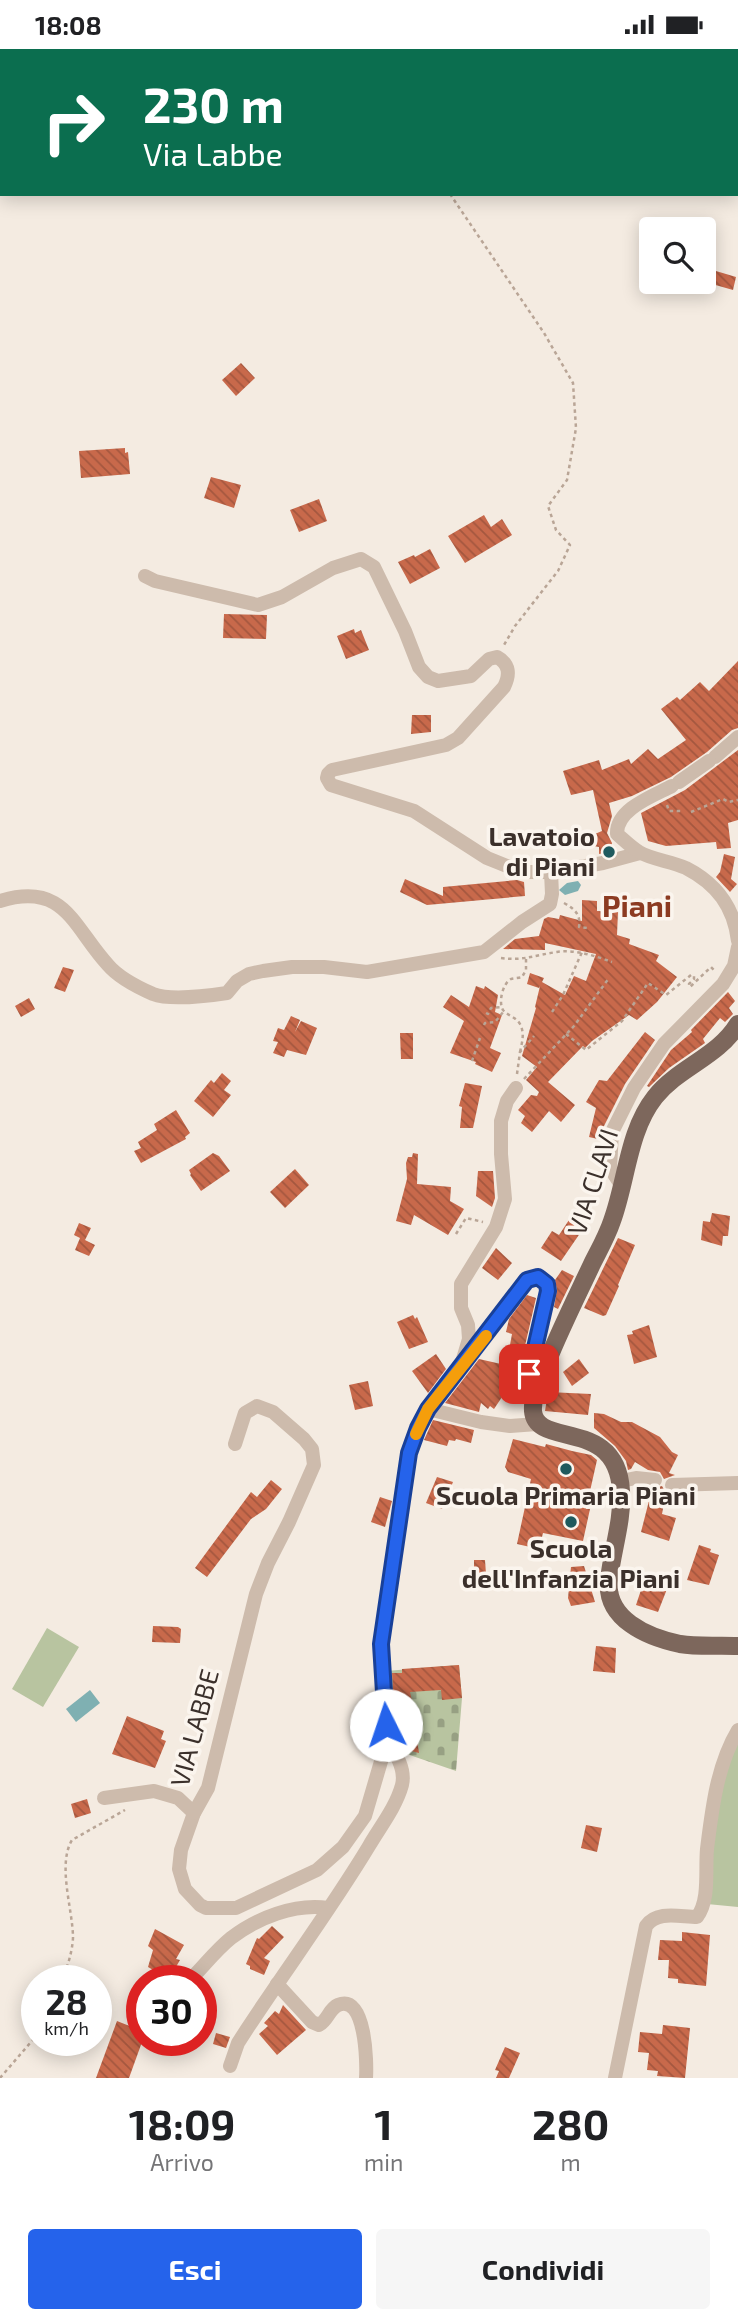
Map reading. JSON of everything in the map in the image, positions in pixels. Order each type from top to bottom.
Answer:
[{"type":"main road","name":"VIA CLAVI","points":[[537,1424],[533,1413],[538,1386],[558,1335],[612,1223],[636,1132],[656,1096],[723,1044],[738,1024]]},
{"type":"main road","points":[[537,1424],[550,1431],[586,1439],[598,1445],[612,1460],[621,1481],[622,1496],[608,1583],[610,1599],[616,1612],[626,1623],[680,1644],[738,1646]]},
{"type":"street","points":[[145,576],[155,581],[258,605],[282,597],[334,568],[361,559],[374,568],[419,667],[428,677],[438,681],[471,675],[489,659],[497,657],[503,660],[508,669],[508,678],[504,687],[458,738],[446,745],[332,770],[327,779],[331,785],[414,811],[487,858],[522,872],[551,872],[640,853]]},
{"type":"street","points":[[738,737],[671,787],[636,806],[622,817],[617,825],[617,834],[640,853],[687,869],[719,893],[731,910],[738,941]]},
{"type":"street","points":[[0,901],[26,894],[51,901],[66,910],[119,976],[154,995],[165,997],[227,993],[237,981],[249,974],[263,971],[324,967],[367,972],[484,952],[550,904],[551,872]]},
{"type":"street","points":[[622,1188],[610,1168],[612,1132],[634,1088],[664,1044],[723,983],[734,966],[738,947]]},
{"type":"street","points":[[458,1372],[469,1339],[468,1325],[461,1308],[461,1284],[496,1227],[505,1199],[501,1121],[507,1101],[516,1088]]},
{"type":"street","name":"VIA LABBE","points":[[236,1444],[245,1413],[257,1406],[273,1412],[304,1439],[312,1449],[314,1465],[256,1594],[208,1788],[194,1813],[181,1850],[179,1870],[183,1887],[203,1907],[236,1908],[317,1870],[344,1847],[365,1816],[387,1741],[382,1632],[409,1453],[428,1409],[527,1280],[538,1277],[545,1281],[548,1288],[529,1374],[538,1386]]},
{"type":"street","points":[[428,1409],[510,1426],[537,1424]]},
{"type":"street","points":[[621,1481],[636,1478],[655,1480]]},
{"type":"street","points":[[672,1485],[738,1483]]},
{"type":"street","points":[[615,2078],[646,1926],[651,1919],[660,1916],[697,1917],[703,1909],[714,1804],[724,1756],[738,1730]]},
{"type":"street","name":"VIA LABBE","points":[[230,2066],[247,2029],[386,1819],[402,1783],[398,1756],[387,1741]]},
{"type":"street","points":[[104,1798],[154,1791],[178,1798],[194,1813]]},
{"type":"street","points":[[205,1965],[245,1928],[302,1907],[328,1908]]},
{"type":"street","points":[[276,1984],[312,2022],[319,2025],[324,2023],[333,2008],[339,2004],[346,2003],[354,2008],[365,2038],[366,2078]]},
{"type":"path","points":[[451,196],[544,333],[573,383],[576,428],[567,480],[548,506],[556,530],[570,545],[558,571],[515,626],[497,657]]},
{"type":"path","points":[[671,787],[669,811],[682,811]]},
{"type":"path","points":[[691,811],[723,799],[729,802],[738,800]]},
{"type":"path","points":[[550,904],[567,904],[580,918],[579,927],[587,928],[588,931]]},
{"type":"path","points":[[484,952],[502,959],[526,959],[555,952],[582,953],[612,962]]},
{"type":"path","points":[[552,1012],[563,995],[582,953]]},
{"type":"path","points":[[484,1025],[495,1022],[503,1009],[503,991],[511,979],[522,977],[526,970],[526,959]]},
{"type":"path","points":[[566,1034],[586,1050],[618,1025],[648,983],[666,995],[691,975],[694,979],[689,984],[690,987],[711,967],[714,971]]},
{"type":"path","points":[[516,1088],[566,1034],[609,978]]},
{"type":"path","points":[[486,1013],[488,1014],[491,1008],[503,1009],[518,1020],[521,1026],[523,1038],[517,1063],[516,1088]]},
{"type":"path","points":[[520,1052],[534,1036]]},
{"type":"path","points":[[472,1061],[479,1038]]},
{"type":"path","points":[[456,1234],[466,1218],[496,1227]]},
{"type":"path","points":[[68,1965],[73,1935],[67,1849],[72,1840],[128,1808]]},
{"type":"path","points":[[0,2078],[21,2054]]},
{"type":"green space","points":[[47,1628],[79,1647],[43,1707],[12,1689]]},
{"type":"green space","points":[[459,1665],[462,1698],[456,1771],[398,1751],[386,1671]]},
{"type":"green space","points":[[738,1736],[738,1907],[707,1904],[719,1796]]},
{"type":"water","points":[[578,881],[581,885],[578,891],[565,895],[559,890],[567,883]]},
{"type":"water","points":[[90,1690],[100,1703],[76,1722],[66,1709]]},
{"type":"building","points":[[716,271],[736,277],[733,290],[716,285]]},
{"type":"building","points":[[241,363],[255,378],[236,396],[222,380]]},
{"type":"building","points":[[125,448],[125,453],[128,452],[130,474],[81,478],[79,451]]},
{"type":"building","points":[[211,477],[241,485],[234,508],[204,498]]},
{"type":"building","points":[[319,499],[327,521],[299,532],[290,510]]},
{"type":"building","points":[[484,515],[491,527],[502,519],[512,535],[465,563],[448,536]]},
{"type":"building","points":[[430,549],[440,568],[410,584],[398,562]]},
{"type":"building","points":[[224,614],[267,615],[266,639],[223,638]]},
{"type":"building","points":[[354,629],[355,633],[361,630],[369,650],[346,659],[337,636]]},
{"type":"building","points":[[738,661],[738,728],[671,777],[632,796],[609,803],[612,816],[607,833],[612,843],[611,851],[599,854],[599,847],[587,845],[590,836],[602,831],[593,790],[571,795],[563,771],[599,760],[602,770],[629,759],[631,764],[648,749],[658,759],[686,740],[661,709],[677,697],[680,700],[700,682],[709,691]]},
{"type":"building","points":[[412,715],[431,715],[431,732],[411,734]]},
{"type":"building","points":[[738,750],[738,820],[728,823],[731,848],[717,849],[716,842],[666,846],[648,841],[641,813],[685,790]]},
{"type":"building","points":[[724,854],[735,857],[731,879],[737,884],[730,892],[716,877],[720,872]]},
{"type":"building","points":[[405,879],[443,896],[443,887],[517,880],[524,882],[525,896],[427,905],[400,892]]},
{"type":"building","points":[[582,900],[597,901],[597,911],[618,912],[617,935],[630,939],[629,944],[659,955],[656,961],[677,977],[657,1002],[637,1020],[629,1015],[585,1048],[583,1046],[548,1082],[575,1105],[561,1122],[549,1111],[532,1132],[521,1123],[525,1116],[518,1110],[531,1095],[537,1096],[539,1092],[526,1080],[537,1067],[522,1056],[540,986],[539,988],[527,984],[530,973],[544,978],[542,982],[565,995],[574,976],[586,981],[596,954],[545,943],[545,950],[503,949],[515,939],[539,936],[544,919],[548,917],[559,919],[560,915],[582,921]]},
{"type":"building","points":[[63,967],[74,970],[65,992],[54,988]]},
{"type":"building","points":[[476,986],[484,989],[485,986],[498,995],[495,1012],[502,1015],[490,1048],[501,1053],[492,1072],[475,1064],[476,1062],[450,1053],[464,1021],[443,1007],[451,995],[469,1007]]},
{"type":"building","points":[[728,992],[735,1001],[729,1008],[733,1014],[725,1022],[720,1018],[703,1039],[705,1043],[647,1086],[671,1050],[692,1032]]},
{"type":"building","points":[[29,998],[35,1009],[21,1017],[15,1006]]},
{"type":"building","points":[[291,1016],[300,1020],[295,1032],[301,1021],[317,1028],[306,1055],[287,1050],[284,1057],[273,1053],[278,1042],[273,1041],[278,1028],[284,1030]]},
{"type":"building","points":[[645,1032],[655,1040],[625,1084],[603,1128],[602,1140],[589,1137],[596,1108],[586,1102],[599,1080],[607,1081]]},
{"type":"building","points":[[400,1033],[413,1033],[413,1059],[401,1059]]},
{"type":"building","points":[[222,1073],[231,1081],[224,1090],[231,1095],[213,1117],[194,1101],[211,1080],[214,1083]]},
{"type":"building","points":[[465,1083],[482,1086],[473,1128],[460,1128],[462,1107],[459,1106]]},
{"type":"building","points":[[176,1110],[190,1133],[186,1139],[141,1163],[134,1151],[141,1148],[138,1142],[157,1130],[154,1124]]},
{"type":"building","points":[[213,1153],[219,1156],[230,1171],[201,1191],[189,1170]]},
{"type":"building","points":[[413,1153],[418,1154],[417,1184],[451,1187],[450,1201],[464,1209],[448,1235],[414,1215],[411,1225],[396,1221],[407,1179],[406,1163]]},
{"type":"building","points":[[295,1169],[309,1185],[285,1208],[270,1192]]},
{"type":"building","points":[[478,1171],[493,1171],[495,1198],[492,1207],[476,1196]]},
{"type":"building","points":[[712,1213],[730,1216],[728,1236],[723,1236],[722,1246],[701,1240],[703,1221],[710,1222]]},
{"type":"building","points":[[571,1217],[585,1226],[561,1261],[541,1248],[552,1231],[559,1235]]},
{"type":"building","points":[[79,1223],[91,1228],[85,1240],[95,1245],[89,1256],[75,1250],[80,1238],[74,1235]]},
{"type":"building","points":[[618,1238],[635,1245],[606,1315],[603,1316],[584,1308]]},
{"type":"building","points":[[496,1248],[512,1263],[498,1280],[482,1268]]},
{"type":"building","points":[[562,1270],[574,1276],[558,1309],[554,1307],[557,1290],[555,1280]]},
{"type":"building","points":[[527,1295],[536,1298],[524,1350],[510,1345],[512,1334],[506,1332],[509,1319]]},
{"type":"building","points":[[413,1315],[415,1319],[417,1317],[428,1342],[409,1349],[397,1322]]},
{"type":"building","points":[[649,1325],[657,1357],[634,1364],[627,1335]]},
{"type":"building","points":[[436,1354],[446,1369],[428,1393],[412,1371]]},
{"type":"building","points":[[479,1359],[501,1364],[516,1376],[494,1409],[490,1406],[488,1409],[481,1403],[479,1412],[445,1403]]},
{"type":"building","points":[[579,1359],[589,1373],[572,1386],[563,1372]]},
{"type":"building","points":[[368,1381],[373,1406],[355,1410],[349,1385]]},
{"type":"building","points":[[548,1392],[591,1394],[588,1415],[545,1411]]},
{"type":"building","points":[[594,1413],[604,1414],[621,1422],[632,1422],[660,1437],[672,1452],[678,1455],[669,1473],[675,1475],[664,1479],[660,1472],[648,1470],[635,1462],[628,1470],[626,1461],[615,1446],[594,1428]]},
{"type":"building","points":[[433,1420],[474,1430],[471,1443],[456,1439],[449,1440],[447,1446],[424,1440]]},
{"type":"building","points":[[513,1439],[591,1455],[597,1460],[586,1509],[590,1509],[583,1541],[543,1533],[539,1549],[517,1544],[531,1479],[508,1472],[505,1467]]},
{"type":"building","points":[[437,1477],[453,1482],[442,1509],[426,1503]]},
{"type":"building","points":[[271,1480],[282,1489],[266,1509],[251,1519],[207,1577],[195,1568],[251,1492],[257,1497]]},
{"type":"building","points":[[662,1486],[666,1493],[662,1514],[676,1518],[669,1541],[641,1532],[652,1489]]},
{"type":"building","points":[[380,1497],[392,1501],[385,1527],[371,1522]]},
{"type":"building","points":[[699,1545],[719,1555],[709,1585],[687,1580]]},
{"type":"building","points":[[474,1560],[485,1560],[486,1574],[474,1575]]},
{"type":"building","points":[[584,1566],[595,1602],[571,1606],[568,1598],[571,1567]]},
{"type":"building","points":[[644,1581],[667,1589],[658,1612],[636,1605]]},
{"type":"building","points":[[153,1626],[178,1627],[181,1629],[180,1643],[152,1642]]},
{"type":"building","points":[[596,1646],[616,1648],[615,1673],[593,1671]]},
{"type":"building","points":[[459,1665],[462,1698],[442,1700],[441,1690],[410,1692],[412,1701],[394,1705],[392,1673],[402,1673],[402,1669]]},
{"type":"building","points":[[405,1703],[411,1703],[419,1753],[404,1749],[401,1745]]},
{"type":"building","points":[[127,1716],[164,1731],[161,1739],[166,1741],[155,1768],[112,1754]]},
{"type":"building","points":[[87,1799],[91,1813],[75,1818],[71,1804]]},
{"type":"building","points":[[586,1825],[602,1828],[597,1852],[581,1848]]},
{"type":"building","points":[[272,1926],[284,1937],[264,1958],[270,1961],[264,1975],[250,1969],[246,1964],[257,1938]]},
{"type":"building","points":[[155,1929],[184,1945],[176,1959],[180,1960],[177,1965],[149,1965],[153,1950],[148,1946]]},
{"type":"building","points":[[682,1932],[710,1935],[706,1986],[678,1983],[678,1979],[668,1978],[669,1960],[658,1960],[660,1940],[682,1941]]},
{"type":"building","points":[[283,2005],[306,2030],[277,2055],[259,2034],[268,2026],[264,2023],[275,2011],[279,2014]]},
{"type":"building","points":[[117,2021],[126,2025],[126,2056],[137,2056],[129,2078],[96,2078],[104,2056],[112,2056],[112,2035]]},
{"type":"building","points":[[663,2025],[690,2028],[685,2078],[657,2076],[658,2071],[647,2070],[649,2053],[638,2052],[640,2032],[662,2034]]},
{"type":"building","points":[[217,2033],[230,2037],[226,2048],[217,2045]]},
{"type":"building","points":[[505,2047],[520,2053],[509,2078],[496,2078],[499,2071],[495,2070]]},
{"type":"slow traffic","points":[[416,1434],[428,1409],[486,1336]]},
{"type":"place","name":"Lavatoio di Piani","points":[[609,852]]},
{"type":"place","name":"Scuola Primaria Piani","points":[[566,1469]]},
{"type":"place","name":"Scuola dell'Infanzia Piani","points":[[571,1522]]},
{"type":"district","name":"Piani","points":[[637,907]]},
{"type":"route","points":[[386,1725],[381,1644],[409,1453],[428,1409],[527,1280],[534,1276],[542,1278],[548,1291],[529,1374]]}]
